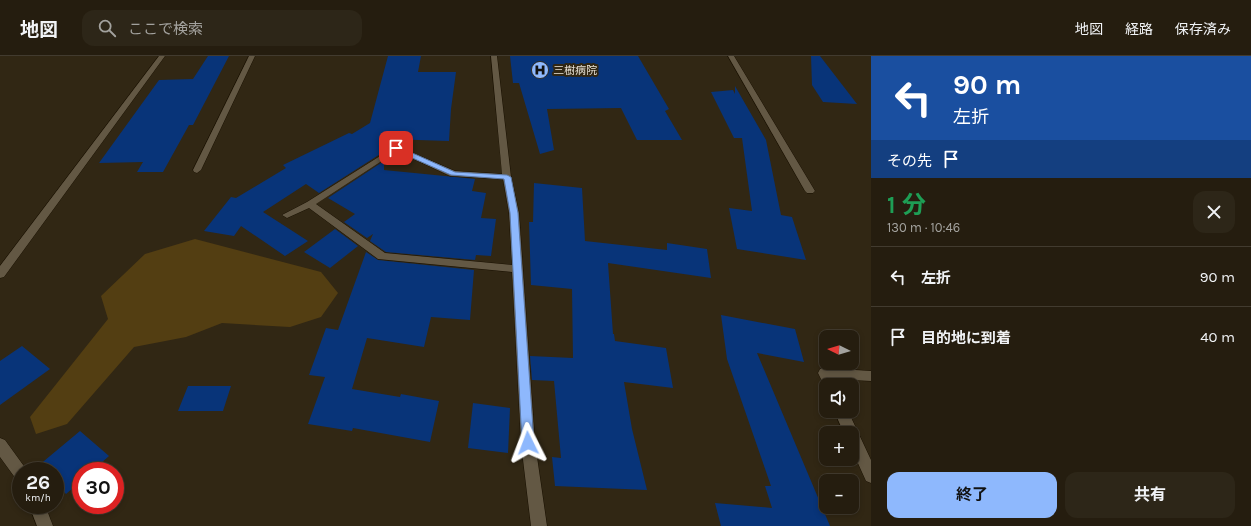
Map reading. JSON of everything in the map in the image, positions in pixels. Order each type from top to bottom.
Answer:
[{"type":"street","points":[[0,274],[162,56]]},
{"type":"street","points":[[197,170],[252,56]]},
{"type":"street","points":[[494,56],[507,177],[514,213],[528,443],[540,526]]},
{"type":"street","points":[[731,56],[810,191]]},
{"type":"street","points":[[287,215],[310,204],[396,148],[453,174],[507,177]]},
{"type":"street","points":[[310,204],[382,256],[517,269]]},
{"type":"street","points":[[826,378],[824,373],[871,376]]},
{"type":"street","points":[[0,445],[12,462]]},
{"type":"street","points":[[859,449],[871,476]]},
{"type":"street","points":[[40,514],[45,526]]},
{"type":"shaded area","points":[[195,239],[321,272],[338,293],[321,317],[290,327],[222,323],[186,337],[134,347],[67,424],[36,434],[30,417],[108,319],[101,296],[145,254]]},
{"type":"building","points":[[208,56],[229,56],[193,125],[189,125],[163,172],[137,172],[143,162],[99,163],[159,80],[193,79]]},
{"type":"building","points":[[388,56],[421,56],[418,72],[456,72],[451,109],[449,141],[386,139],[385,151],[319,193],[306,184],[263,212],[308,241],[285,256],[241,226],[234,236],[204,231],[231,197],[236,198],[286,168],[283,165],[349,133],[352,134],[370,123]]},
{"type":"building","points":[[510,56],[638,56],[669,109],[665,111],[682,140],[637,140],[621,108],[547,109],[554,150],[540,154],[519,83],[513,83]]},
{"type":"building","points":[[811,56],[820,56],[857,104],[823,102],[812,85]]},
{"type":"building","points":[[735,86],[766,140],[781,215],[792,217],[806,260],[737,249],[729,208],[752,211],[742,138],[734,138],[711,92],[733,90],[735,94]]},
{"type":"building","points":[[384,161],[384,170],[475,179],[472,191],[486,193],[481,218],[496,219],[491,256],[476,255],[475,260],[386,252],[370,241],[373,234],[367,238],[344,222],[355,214],[328,198]]},
{"type":"building","points":[[534,183],[582,188],[585,241],[667,250],[667,243],[707,249],[711,278],[608,263],[613,334],[615,341],[666,348],[673,388],[624,382],[632,429],[647,490],[555,486],[552,457],[561,458],[554,381],[532,380],[530,356],[573,358],[572,289],[531,285],[529,222],[533,222]]},
{"type":"building","points":[[335,229],[358,246],[330,268],[304,252]]},
{"type":"building","points":[[366,252],[378,260],[474,270],[470,320],[431,317],[424,347],[367,338],[352,389],[400,397],[401,394],[439,401],[430,442],[353,428],[352,431],[308,424],[325,377],[309,375],[326,328],[338,330]]},
{"type":"building","points":[[721,315],[795,329],[804,362],[757,353],[819,500],[819,514],[825,514],[830,526],[721,526],[715,503],[772,508],[765,486],[771,486],[727,359]]},
{"type":"building","points":[[22,346],[50,369],[0,405],[0,361]]},
{"type":"building","points":[[188,386],[231,386],[223,411],[178,411]]},
{"type":"building","points":[[473,403],[510,408],[508,453],[468,448]]},
{"type":"building","points":[[80,431],[109,456],[102,462],[72,462],[72,489],[66,494],[64,492],[64,462],[43,462]]},
{"type":"place","name":"三樹病院","points":[[540,70]]},
{"type":"route","points":[[396,148],[453,174],[507,177],[514,213],[528,443]]}]
